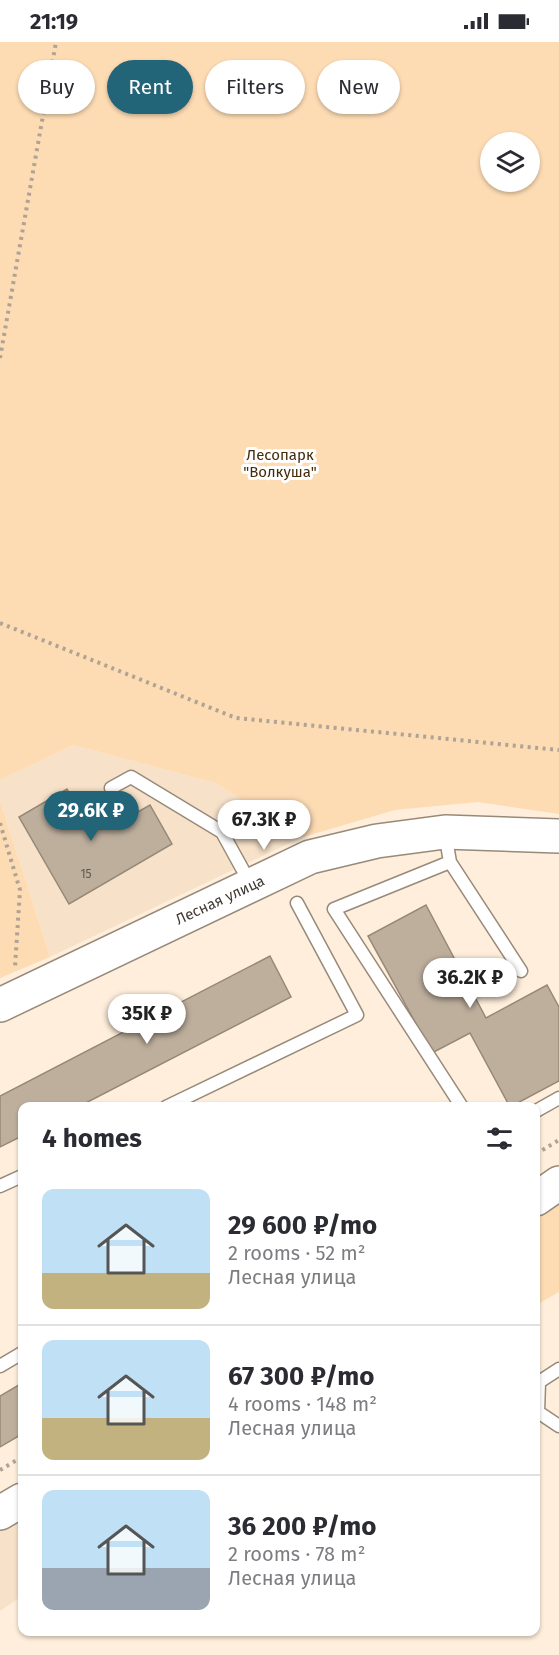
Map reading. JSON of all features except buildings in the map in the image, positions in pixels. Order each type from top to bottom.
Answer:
[{"type":"street","name":"Лесная улица","points":[[6,1002],[310,857],[377,841],[447,847],[559,836]]},
{"type":"street","points":[[540,1196],[559,1183]]},
{"type":"street","points":[[0,1513],[18,1502]]},
{"type":"lane","points":[[111,788],[130,777],[222,832],[251,885]]},
{"type":"lane","points":[[459,1102],[334,909],[447,847],[521,971]]},
{"type":"lane","points":[[176,1102],[357,1015],[297,903]]},
{"type":"lane","points":[[540,1109],[559,1098]]},
{"type":"lane","points":[[0,1186],[18,1178]]},
{"type":"lane","points":[[0,1366],[18,1355]]},
{"type":"lane","points":[[540,1381],[559,1369]]},
{"type":"lane","points":[[540,1413],[559,1426]]},
{"type":"path","points":[[0,358],[56,42]]},
{"type":"path","points":[[0,623],[236,718],[559,750]]},
{"type":"path","points":[[0,823],[20,890],[6,1002]]},
{"type":"path","points":[[540,1152],[559,1140]]},
{"type":"path","points":[[0,1470],[18,1459]]},
{"type":"shaded area","points":[[73,745],[216,783],[300,838],[50,957],[0,801],[0,780]]},
{"type":"shaded area","points":[[18,1518],[18,1599],[0,1611],[0,1529]]},
{"type":"green space","name":"Лесопарк \"Волкуша\"","points":[[0,42],[559,42],[559,814],[478,802],[395,810],[300,838],[216,783],[73,745],[0,780]]},
{"type":"green space","points":[[0,801],[50,957],[0,978]]},
{"type":"green space","points":[[559,1201],[559,1292],[540,1303],[540,1213]]}]
